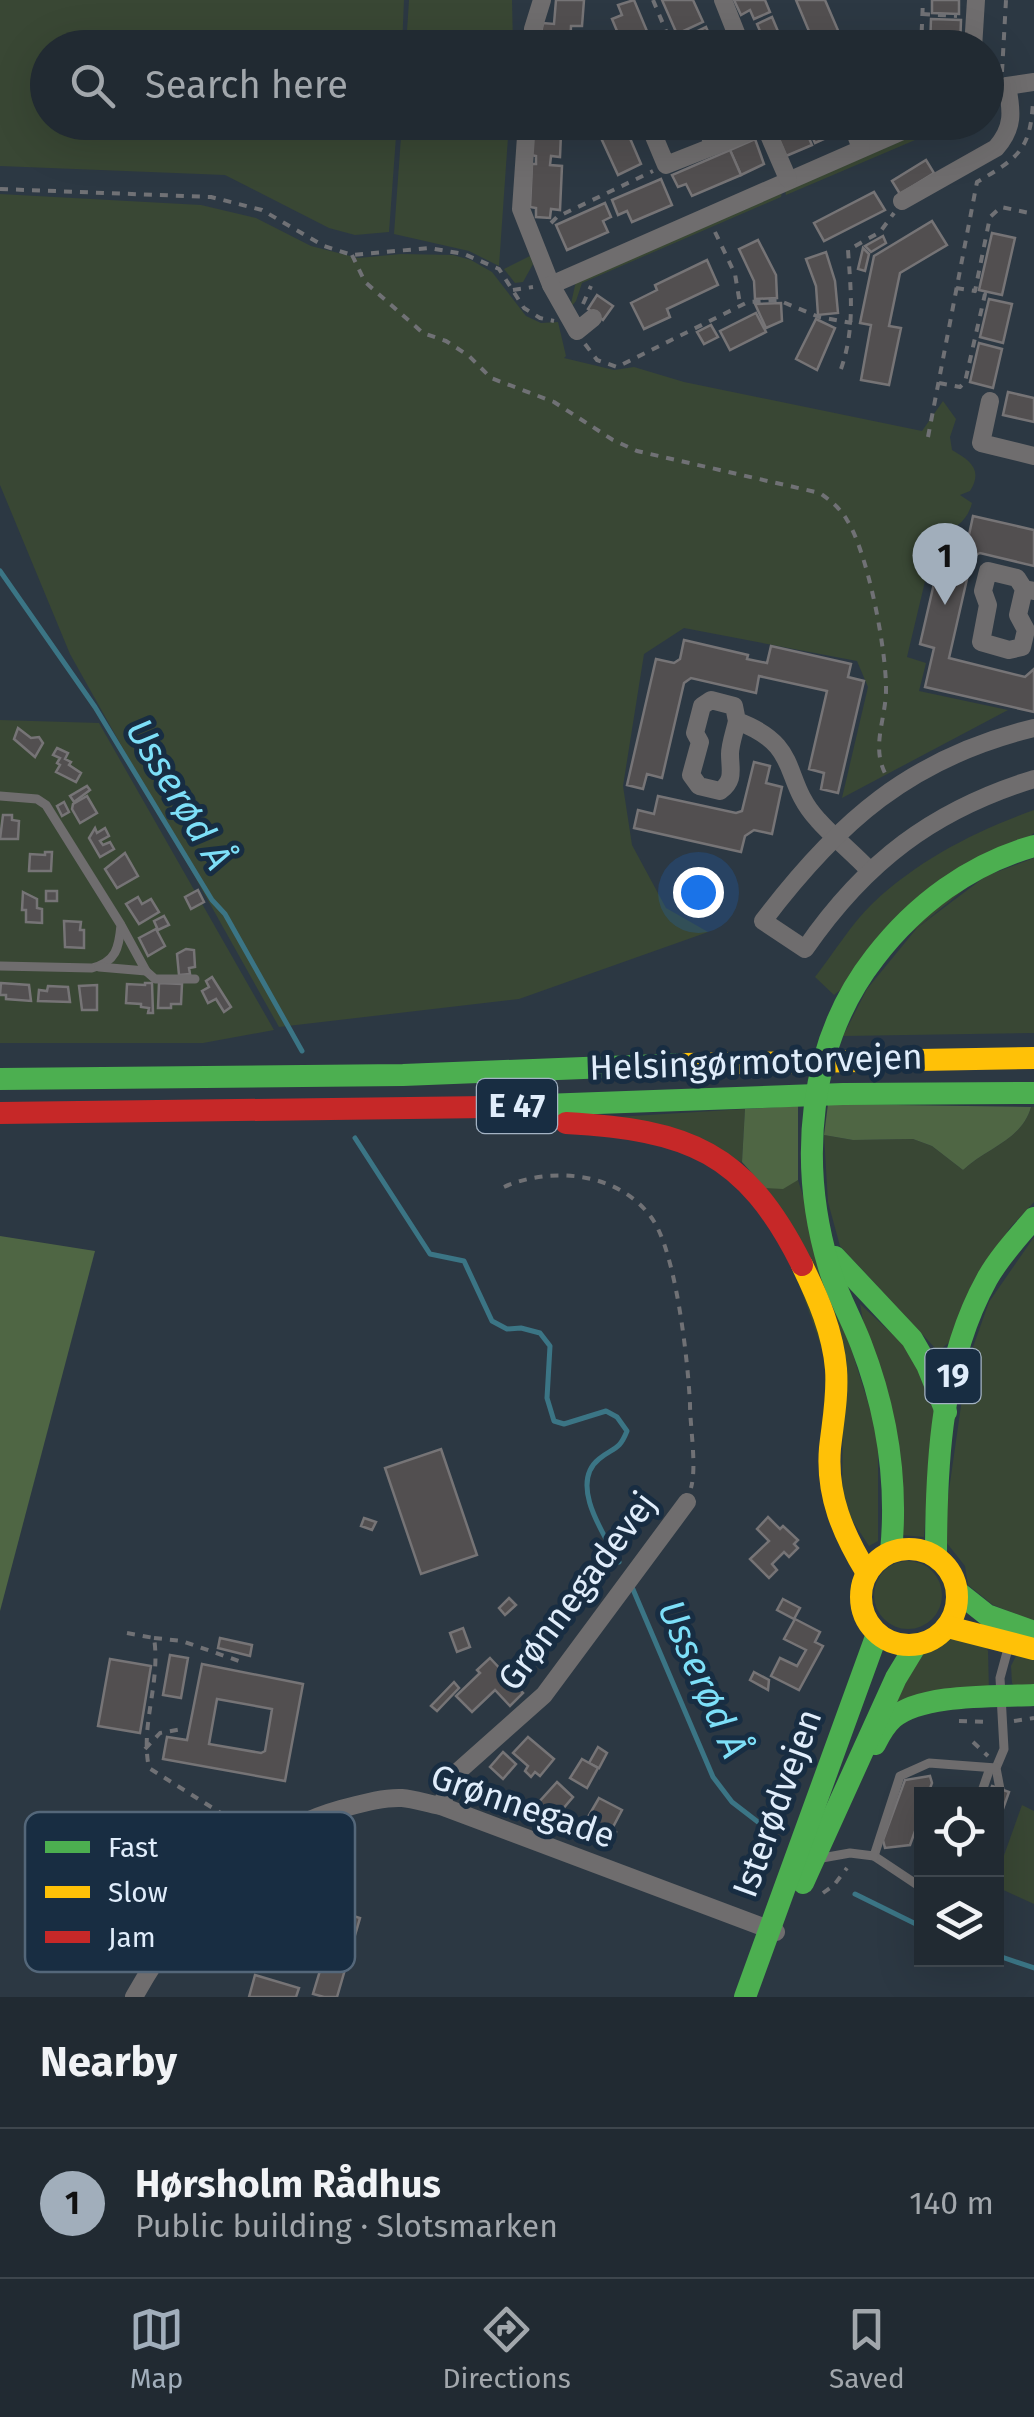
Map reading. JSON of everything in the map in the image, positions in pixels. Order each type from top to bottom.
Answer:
[{"type":"main road","name":"19","points":[[891,1552],[895,1501],[884,1414],[874,1378],[829,1267],[813,1192],[810,1151],[819,1078],[847,1000],[874,955],[918,911],[982,866],[1034,846]]},
{"type":"main road","points":[[943,1056],[1034,1044]]},
{"type":"main road","name":"Helsingørmotorvejen","points":[[0,1080],[383,1076],[943,1056],[1034,1058]]},
{"type":"main road","name":"Helsingørmotorvejen","points":[[0,1112],[206,1114],[800,1094],[1034,1093]]},
{"type":"main road","points":[[206,1114],[322,1126],[520,1122],[609,1125],[647,1129],[716,1153],[768,1202],[808,1278],[829,1331],[837,1384],[831,1491],[847,1540],[866,1573]]},
{"type":"main road","name":"19","points":[[936,1556],[946,1412],[968,1319],[988,1278],[1034,1218]]},
{"type":"main road","points":[[820,1226],[848,1275],[912,1339],[928,1365],[946,1412]]},
{"type":"main road","points":[[922,1550],[936,1556],[954,1578],[958,1604],[948,1627],[934,1640],[902,1646],[877,1634],[866,1621],[861,1589],[866,1573],[891,1552],[922,1550]]},
{"type":"main road","points":[[958,1592],[987,1615],[1020,1633],[1034,1649]]},
{"type":"main road","points":[[948,1627],[1020,1633]]},
{"type":"main road","name":"Isterødvejen","points":[[756,1997],[774,1932],[877,1634]]},
{"type":"main road","name":"Isterødvejen","points":[[745,1997],[838,1810],[896,1678],[916,1646]]},
{"type":"main road","points":[[838,1810],[884,1726],[898,1713],[918,1704],[1034,1695]]},
{"type":"street","points":[[536,30],[542,0]]},
{"type":"street","points":[[723,0],[735,30]]},
{"type":"street","points":[[1004,139],[1011,123],[1006,86],[1034,82]]},
{"type":"street","points":[[526,140],[521,209],[551,285],[577,332],[593,318]]},
{"type":"street","points":[[656,140],[666,165],[729,140]]},
{"type":"street","points":[[712,140],[714,146]]},
{"type":"street","points":[[774,140],[788,180]]},
{"type":"street","points":[[859,140],[862,148]]},
{"type":"street","points":[[551,285],[881,140]]},
{"type":"street","points":[[902,201],[996,148],[1003,140]]},
{"type":"street","points":[[990,401],[981,443],[1034,456]]},
{"type":"street","points":[[711,700],[734,706],[737,721],[728,785],[720,791],[699,786],[692,775],[700,742],[695,733],[702,706],[711,700]]},
{"type":"street","points":[[737,721],[761,730],[778,743],[817,820],[869,870]]},
{"type":"street","points":[[1034,728],[996,737],[946,757],[893,788],[835,834],[762,921],[805,949],[832,910],[869,870],[927,827],[983,794],[1034,779]]},
{"type":"street","name":"Grønnegadevej","points":[[440,1806],[453,1776],[544,1695],[686,1502]]},
{"type":"street","name":"Grønnegade","points":[[333,1812],[401,1798],[440,1806],[774,1932]]},
{"type":"street","name":"Grønnegade","points":[[134,1997],[151,1972]]},
{"type":"lane","points":[[0,796],[38,799],[46,805],[146,971],[155,979],[196,979]]},
{"type":"lane","points":[[96,967],[116,956],[121,925]]},
{"type":"lane","points":[[0,966],[146,971]]},
{"type":"lane","points":[[984,1787],[1004,1748],[1002,1666],[1020,1633]]},
{"type":"lane","points":[[874,1856],[900,1776],[929,1763],[994,1768]]},
{"type":"lane","points":[[994,1768],[999,1787]]},
{"type":"lane","points":[[814,1860],[850,1853],[874,1856],[914,1886]]},
{"type":"path","points":[[653,0],[666,30]]},
{"type":"path","points":[[921,30],[923,0]]},
{"type":"path","points":[[1004,38],[1006,0]]},
{"type":"path","points":[[922,14],[976,9]]},
{"type":"path","points":[[1004,80],[1006,86]]},
{"type":"path","points":[[928,437],[977,182],[1015,160],[1026,144],[1033,100]]},
{"type":"path","points":[[551,223],[556,216],[666,165]]},
{"type":"path","points":[[0,189],[210,197],[262,210],[324,246],[352,255],[429,248],[464,254],[499,269],[513,290]]},
{"type":"path","points":[[841,368],[851,341],[848,250],[880,232],[902,201]]},
{"type":"path","points":[[975,291],[990,216],[1000,207],[1034,214]]},
{"type":"path","points":[[715,232],[735,274],[740,304]]},
{"type":"path","points":[[352,255],[365,282],[423,334],[446,341],[470,356],[490,378],[554,402],[613,440],[638,451],[820,494],[834,503],[848,522],[861,552],[877,623],[886,676],[878,746],[881,766],[893,788]]},
{"type":"path","points":[[939,382],[960,387],[965,382],[985,294],[956,288]]},
{"type":"path","points":[[577,332],[597,360],[617,367],[740,304],[778,300],[819,317],[852,323]]},
{"type":"path","points":[[504,1187],[528,1176],[575,1175],[596,1180],[630,1198],[651,1216],[667,1258],[688,1379],[693,1480],[686,1502]]},
{"type":"path","points":[[127,1633],[182,1641],[239,1660]]},
{"type":"path","points":[[154,1638],[157,1656],[145,1750],[149,1768],[218,1812]]},
{"type":"path","points":[[145,1750],[160,1733],[182,1728]]},
{"type":"green space","points":[[0,0],[404,0],[403,30],[30,30],[30,140],[396,140],[389,232],[355,235],[329,228],[225,175],[0,166]]},
{"type":"green space","points":[[409,0],[512,0],[513,30],[407,30]]},
{"type":"green space","points":[[401,140],[508,140],[499,266],[469,251],[394,234]]},
{"type":"green space","points":[[904,140],[915,140],[786,195],[785,191]]},
{"type":"green space","points":[[782,192],[781,197],[582,283],[570,308],[576,281]]},
{"type":"green space","points":[[0,194],[201,205],[256,218],[311,246],[358,258],[401,254],[453,255],[471,260],[492,272],[526,316],[541,323],[558,322],[564,358],[614,370],[634,367],[684,382],[922,431],[943,401],[956,419],[950,437],[952,450],[969,462],[975,472],[970,491],[960,495],[972,503],[959,524],[936,535],[907,657],[926,663],[919,691],[1008,710],[842,798],[868,687],[857,661],[684,628],[644,654],[623,786],[632,845],[666,908],[708,932],[519,999],[279,1027],[70,654],[0,485]]},
{"type":"green space","points":[[530,256],[533,264],[523,282],[515,283],[504,269]]},
{"type":"green space","points":[[0,720],[99,723],[274,1030],[203,1043],[0,1043]]},
{"type":"green space","points":[[1034,810],[1034,833],[834,995],[815,977],[865,911],[891,887],[969,837]]},
{"type":"green space","points":[[1034,858],[1034,1033],[843,1036],[867,989],[917,928],[986,876]]},
{"type":"green space","points":[[828,1104],[1031,1107],[1012,1136],[963,1170],[932,1146],[913,1139],[853,1140],[824,1135]]},
{"type":"green space","points":[[798,1106],[798,1180],[783,1189],[765,1188],[742,1162],[745,1109]]},
{"type":"green space","points":[[1031,1107],[1034,1202],[1009,1229],[952,1340],[936,1349],[840,1246],[828,1202],[824,1135],[853,1140],[913,1139],[932,1146],[963,1170],[1012,1136]]},
{"type":"green space","points":[[745,1109],[742,1162],[616,1117]]},
{"type":"green space","points":[[798,1180],[878,1434],[878,1541],[869,1546],[842,1505],[843,1408],[765,1188]]},
{"type":"green space","points":[[0,1236],[95,1251],[0,1611]]},
{"type":"green space","points":[[1034,1237],[1034,1621],[993,1605],[968,1585],[965,1566],[946,1542],[944,1525],[967,1364],[989,1302]]},
{"type":"green space","points":[[860,1304],[912,1352],[934,1411],[924,1537],[902,1535]]},
{"type":"green space","points":[[908,1561],[921,1563],[932,1571],[940,1582],[940,1608],[932,1619],[921,1627],[908,1629],[895,1627],[884,1619],[876,1608],[874,1595],[876,1582],[884,1571],[895,1563]]},
{"type":"green space","points":[[949,1639],[984,1644],[988,1651],[989,1692],[896,1702],[920,1656]]},
{"type":"green space","points":[[1018,1652],[1034,1657],[1034,1689],[1015,1687],[1012,1683],[1011,1666]]},
{"type":"green space","points":[[1022,1805],[1034,1811],[1034,1904],[1004,1890],[1004,1855]]},
{"type":"building","points":[[556,0],[584,0],[582,26],[542,30],[543,23],[554,24]]},
{"type":"building","points":[[634,0],[646,30],[617,30],[612,19],[622,15],[618,5]]},
{"type":"building","points":[[662,0],[693,0],[703,22],[675,30]]},
{"type":"building","points":[[734,0],[765,0],[770,12],[754,19],[750,10],[741,15]]},
{"type":"building","points":[[796,0],[825,0],[838,30],[808,30]]},
{"type":"building","points":[[932,0],[959,0],[959,14],[932,13]]},
{"type":"building","points":[[772,17],[777,30],[760,30],[757,24]]},
{"type":"building","points":[[931,19],[961,20],[961,30],[931,30]]},
{"type":"building","points":[[532,140],[561,140],[560,157],[551,156],[550,165],[562,166],[560,210],[551,209],[550,218],[536,217],[536,208],[530,207],[532,164],[536,164],[536,156],[531,155]]},
{"type":"building","points":[[602,140],[631,140],[641,164],[618,175]]},
{"type":"building","points":[[755,140],[764,164],[741,175],[730,150]]},
{"type":"building","points":[[779,140],[810,140],[812,145],[786,156]]},
{"type":"building","points":[[730,150],[741,175],[692,196],[686,184],[678,187],[672,175]]},
{"type":"building","points":[[926,160],[934,173],[900,194],[892,181]]},
{"type":"building","points":[[661,179],[672,205],[632,222],[627,211],[618,215],[612,200]]},
{"type":"building","points":[[874,192],[885,210],[824,241],[814,223]]},
{"type":"building","points":[[605,203],[611,217],[603,221],[608,232],[567,250],[556,225]]},
{"type":"building","points":[[932,221],[947,245],[900,273],[889,326],[901,328],[889,385],[861,380],[871,325],[860,323],[874,256]]},
{"type":"building","points":[[992,233],[1015,238],[1002,295],[979,290]]},
{"type":"building","points":[[883,236],[886,243],[871,252],[865,246]]},
{"type":"building","points":[[758,240],[776,275],[777,298],[755,299],[754,281],[739,249]]},
{"type":"building","points":[[863,248],[869,254],[865,271],[858,269]]},
{"type":"building","points":[[826,252],[835,281],[838,313],[818,315],[816,286],[806,259]]},
{"type":"building","points":[[707,260],[718,285],[667,309],[670,317],[644,329],[631,303],[657,290],[655,285]]},
{"type":"building","points":[[597,295],[613,306],[603,320],[588,309]]},
{"type":"building","points":[[989,299],[1012,304],[1003,343],[980,337]]},
{"type":"building","points":[[781,303],[782,321],[766,328],[755,304]]},
{"type":"building","points":[[756,313],[766,332],[730,350],[720,331]]},
{"type":"building","points":[[816,319],[835,328],[817,370],[796,359]]},
{"type":"building","points":[[711,325],[718,337],[704,344],[697,332]]},
{"type":"building","points":[[979,343],[1002,349],[993,388],[970,382]]},
{"type":"building","points":[[1008,392],[1034,398],[1034,422],[1003,415]]},
{"type":"building","points":[[973,516],[1034,530],[1034,566],[980,553],[972,557],[949,658],[1025,677],[1034,669],[1034,712],[925,687],[934,648],[920,644],[945,536],[961,539],[969,535]]},
{"type":"building","points":[[684,640],[767,663],[771,646],[851,664],[848,677],[864,681],[838,793],[821,789],[824,773],[809,769],[827,691],[759,676],[756,693],[691,678],[684,683],[662,778],[647,774],[643,789],[627,785],[656,659],[674,663],[680,659]]},
{"type":"building","points":[[18,728],[31,738],[39,737],[43,743],[35,757],[14,739]]},
{"type":"building","points":[[57,748],[68,753],[65,759],[81,773],[76,782],[56,772],[60,758],[53,755]]},
{"type":"building","points":[[754,762],[770,766],[766,783],[782,787],[772,834],[754,830],[745,836],[741,852],[634,828],[638,810],[654,814],[658,796],[736,813],[742,811]]},
{"type":"building","points":[[87,786],[90,790],[74,802],[70,796]]},
{"type":"building","points":[[87,796],[97,813],[80,823],[73,804]]},
{"type":"building","points":[[64,802],[69,812],[62,816],[57,806]]},
{"type":"building","points":[[3,815],[12,815],[12,820],[19,821],[18,839],[0,839]]},
{"type":"building","points":[[95,828],[97,833],[105,828],[109,836],[100,841],[103,845],[110,842],[114,849],[100,857],[89,838]]},
{"type":"building","points":[[52,852],[51,871],[29,871],[30,854]]},
{"type":"building","points":[[125,853],[138,876],[117,888],[105,869]]},
{"type":"building","points":[[198,890],[204,902],[191,909],[185,897]]},
{"type":"building","points":[[46,891],[57,891],[57,901],[46,901]]},
{"type":"building","points":[[23,892],[37,899],[42,923],[26,922]]},
{"type":"building","points":[[138,897],[142,904],[151,899],[159,912],[139,924],[126,904]]},
{"type":"building","points":[[164,916],[169,925],[158,930],[154,921]]},
{"type":"building","points":[[64,921],[81,922],[84,948],[65,947]]},
{"type":"building","points":[[156,929],[165,946],[148,956],[139,938]]},
{"type":"building","points":[[194,950],[195,967],[189,968],[190,974],[179,975],[177,954]]},
{"type":"building","points":[[212,977],[231,1007],[224,1012],[216,999],[208,1003],[202,991],[209,987],[206,981]]},
{"type":"building","points":[[1,983],[29,985],[31,1001],[6,999],[6,995],[0,995]]},
{"type":"building","points":[[152,983],[153,1013],[141,1004],[126,1003],[127,984]]},
{"type":"building","points":[[159,983],[182,984],[181,1004],[158,1008]]},
{"type":"building","points":[[97,985],[97,1010],[82,1010],[79,986]]},
{"type":"building","points":[[48,986],[68,987],[70,1002],[38,1001],[39,990],[47,991]]},
{"type":"building","points":[[441,1449],[477,1555],[421,1574],[385,1468]]},
{"type":"building","points":[[768,1517],[798,1540],[794,1544],[798,1548],[789,1557],[784,1552],[772,1564],[777,1570],[769,1578],[750,1559],[769,1541],[757,1529]]},
{"type":"building","points":[[364,1518],[376,1522],[372,1530],[361,1526]]},
{"type":"building","points":[[509,1598],[516,1605],[505,1615],[499,1608]]},
{"type":"building","points":[[783,1599],[800,1608],[794,1619],[777,1610]]},
{"type":"building","points":[[795,1619],[820,1632],[815,1642],[823,1646],[799,1690],[771,1676],[780,1658],[797,1666],[806,1650],[784,1639]]},
{"type":"building","points":[[463,1628],[470,1647],[457,1652],[450,1633]]},
{"type":"building","points":[[220,1638],[252,1645],[250,1656],[218,1648]]},
{"type":"building","points":[[170,1655],[188,1658],[181,1698],[163,1695]]},
{"type":"building","points":[[490,1658],[523,1693],[510,1706],[495,1690],[472,1712],[456,1696]]},
{"type":"building","points":[[110,1659],[151,1666],[140,1733],[98,1726]]},
{"type":"building","points":[[202,1664],[303,1684],[285,1781],[163,1759],[167,1737],[187,1740]],"holes":[[[217,1699],[272,1709],[265,1751],[209,1744]]]},
{"type":"building","points":[[754,1672],[769,1680],[768,1690],[750,1680]]},
{"type":"building","points":[[454,1682],[459,1688],[437,1711],[431,1706]]},
{"type":"building","points":[[528,1737],[554,1759],[540,1776],[535,1772],[531,1777],[525,1771],[528,1766],[513,1753]]},
{"type":"building","points":[[598,1747],[607,1753],[599,1768],[589,1763]]},
{"type":"building","points":[[503,1752],[516,1764],[503,1779],[490,1767]]},
{"type":"building","points":[[582,1759],[598,1768],[587,1788],[570,1778]]},
{"type":"building","points":[[930,1776],[932,1783],[931,1787],[914,1787],[914,1834],[910,1845],[885,1848],[883,1840],[905,1780]]},
{"type":"building","points":[[557,1782],[573,1797],[556,1817],[539,1802]]},
{"type":"building","points":[[599,1798],[622,1810],[609,1844],[581,1829]]},
{"type":"building","points":[[320,1972],[344,1972],[337,1997],[313,1994]]},
{"type":"building","points":[[255,1975],[299,1988],[296,1997],[249,1997]]},
{"type":"waterway","name":"Usserød Å","points":[[0,571],[95,707],[212,900],[225,914],[302,1051]]},
{"type":"waterway","name":"Usserød Å","points":[[355,1138],[430,1254],[464,1261],[492,1321],[507,1329],[540,1333],[550,1346],[547,1398],[554,1421],[564,1424],[606,1411],[617,1417],[627,1431],[619,1445],[590,1470],[587,1482],[592,1510],[619,1562]]},
{"type":"waterway","name":"Usserød Å","points":[[632,1587],[713,1777],[732,1802],[771,1832]]},
{"type":"waterway","name":"Usserød Å","points":[[855,1894],[914,1923]]},
{"type":"waterway","name":"Usserød Å","points":[[1004,1958],[1034,1968]]},
{"type":"traffic: fast","points":[[891,1552],[893,1499],[884,1420],[870,1369],[836,1287],[819,1228],[812,1147],[822,1066],[852,991],[908,920],[966,875],[1034,846]]},
{"type":"traffic: fast","points":[[0,1079],[403,1075],[684,1064]]},
{"type":"traffic: fast","points":[[488,1107],[843,1094],[1034,1093]]},
{"type":"traffic: fast","points":[[936,1556],[940,1449],[960,1344],[987,1279],[1034,1218]]},
{"type":"traffic: fast","points":[[835,1257],[912,1339],[946,1412]]},
{"type":"traffic: fast","points":[[958,1592],[987,1615],[1034,1632]]},
{"type":"traffic: fast","points":[[745,1997],[877,1634]]},
{"type":"traffic: fast","points":[[803,1883],[896,1678],[916,1645]]},
{"type":"traffic: fast","points":[[875,1744],[893,1718],[922,1704],[1034,1695]]},
{"type":"traffic: slow","points":[[684,1064],[1034,1058]]},
{"type":"traffic: slow","points":[[802,1265],[824,1316],[836,1369],[829,1465],[834,1498],[844,1529],[867,1573]]},
{"type":"traffic: slow","points":[[900,1549],[918,1549],[936,1557],[949,1570],[957,1597],[954,1616],[936,1637],[918,1645],[900,1645],[882,1637],[869,1624],[861,1606],[861,1588],[869,1570],[882,1557],[900,1549]]},
{"type":"traffic: slow","points":[[948,1627],[1034,1649]]},
{"type":"traffic: jam","points":[[0,1113],[488,1107]]},
{"type":"traffic: jam","points":[[566,1123],[646,1132],[708,1154],[758,1196],[802,1265]]},
{"type":"place","name":"Hørsholm Rådhus","points":[[945,605]]}]
